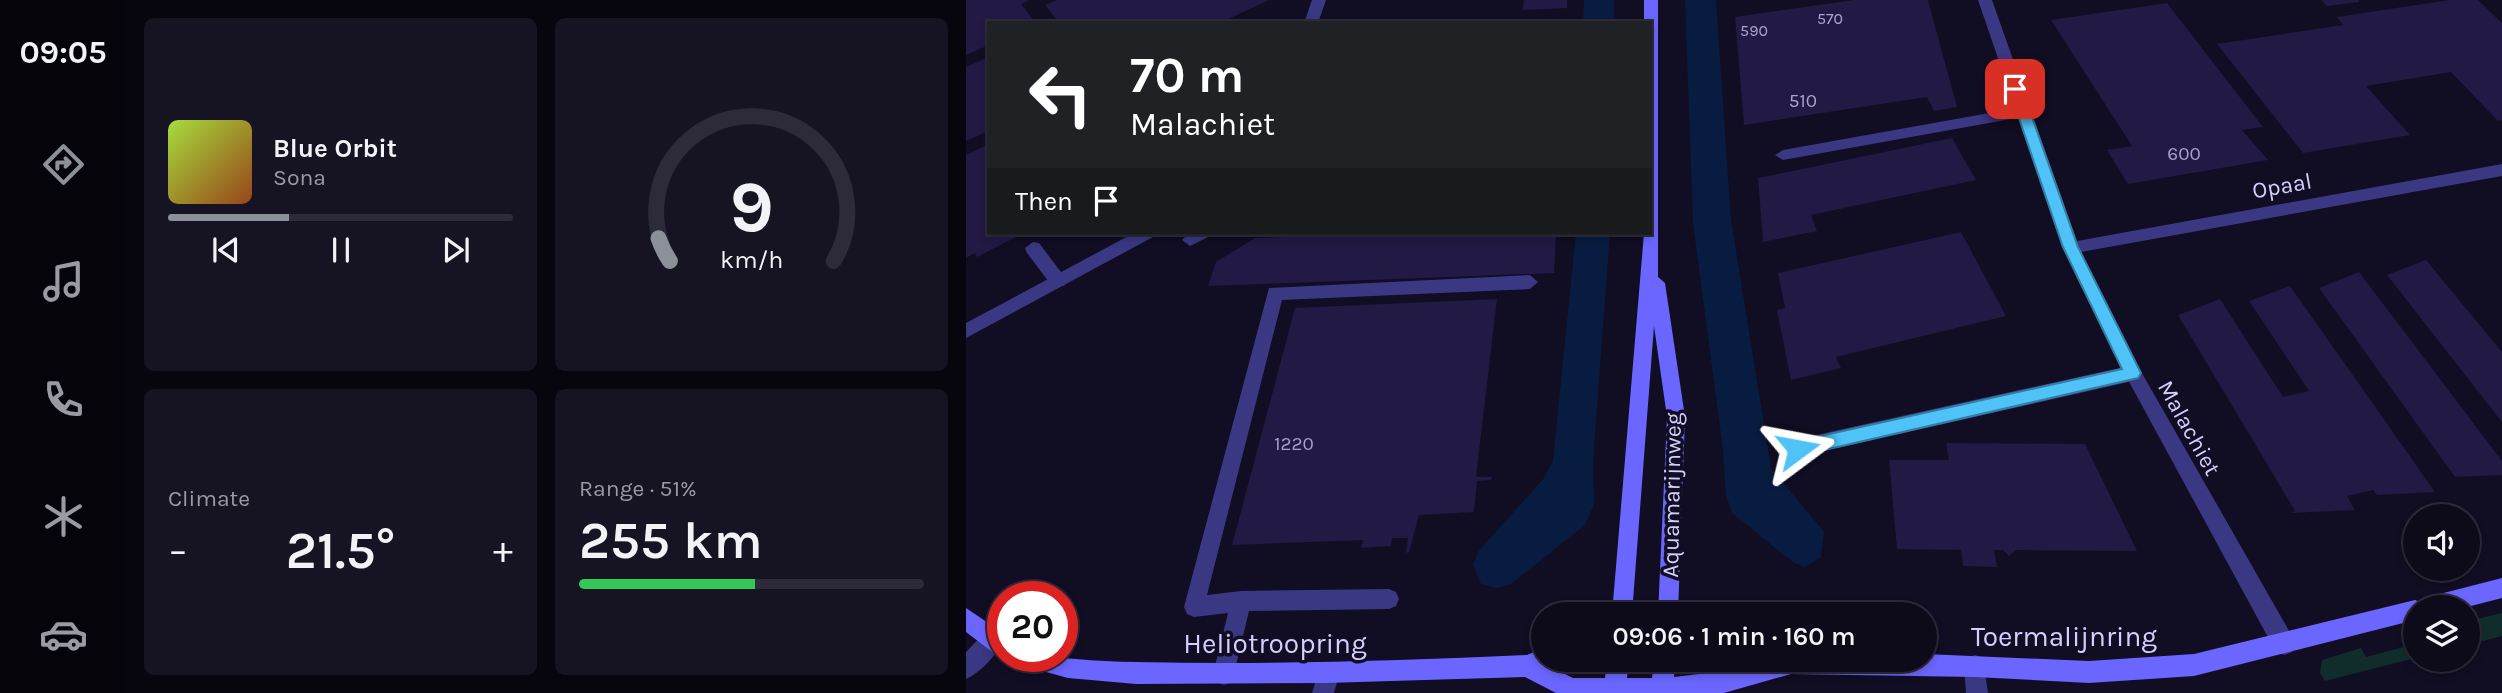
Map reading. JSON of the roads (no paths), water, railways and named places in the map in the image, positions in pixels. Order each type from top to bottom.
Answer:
[{"type":"street","points":[[1312,21],[1319,0]]},
{"type":"street","name":"Aquamarijnweg","points":[[1651,0],[1651,21]]},
{"type":"street","name":"Malachiet","points":[[1985,0],[2071,247],[2133,373],[2284,643]]},
{"type":"street","points":[[1783,155],[2023,112]]},
{"type":"street","name":"Opaal","points":[[2071,247],[2502,170]]},
{"type":"street","points":[[966,331],[1143,235]]},
{"type":"street","name":"Aquamarijnweg","points":[[1623,602],[1652,235]]},
{"type":"street","points":[[1033,248],[1058,281]]},
{"type":"street","name":"Aquamarijnweg","points":[[1652,251],[1676,417],[1668,602]]},
{"type":"street","points":[[1389,599],[1241,601],[1194,607],[1275,293],[1530,282]]},
{"type":"street","points":[[1798,449],[2133,373]]},
{"type":"street","points":[[2475,595],[2502,588]]},
{"type":"street","points":[[1224,674],[1241,601]]},
{"type":"street","name":"Toermalijnring","points":[[1937,665],[2089,672],[2194,665],[2403,613]]},
{"type":"street","points":[[966,618],[987,636]]},
{"type":"street","points":[[966,668],[987,652]]},
{"type":"street","name":"Heliotroopring","points":[[1078,669],[1224,674],[1326,684],[1531,663]]},
{"type":"street","points":[[1975,666],[1977,693]]},
{"type":"street","name":"Heliotroopring","points":[[1547,672],[1571,689],[1615,690]]},
{"type":"street","points":[[1615,690],[1617,672]]},
{"type":"street","points":[[1662,691],[1664,672]]},
{"type":"street","name":"Toermalijnring","points":[[1615,690],[1662,691],[1725,682],[1756,672]]},
{"type":"water","points":[[1584,0],[1614,0],[1614,21],[1583,21]]},
{"type":"water","points":[[1685,0],[1716,0],[1731,220],[1771,468],[1824,532],[1821,557],[1805,567],[1794,563],[1732,513],[1726,496],[1723,450],[1693,223]]},
{"type":"water","points":[[1576,235],[1610,235],[1593,460],[1594,505],[1585,525],[1511,584],[1497,588],[1481,584],[1473,565],[1478,552],[1544,478],[1553,461]]}]
